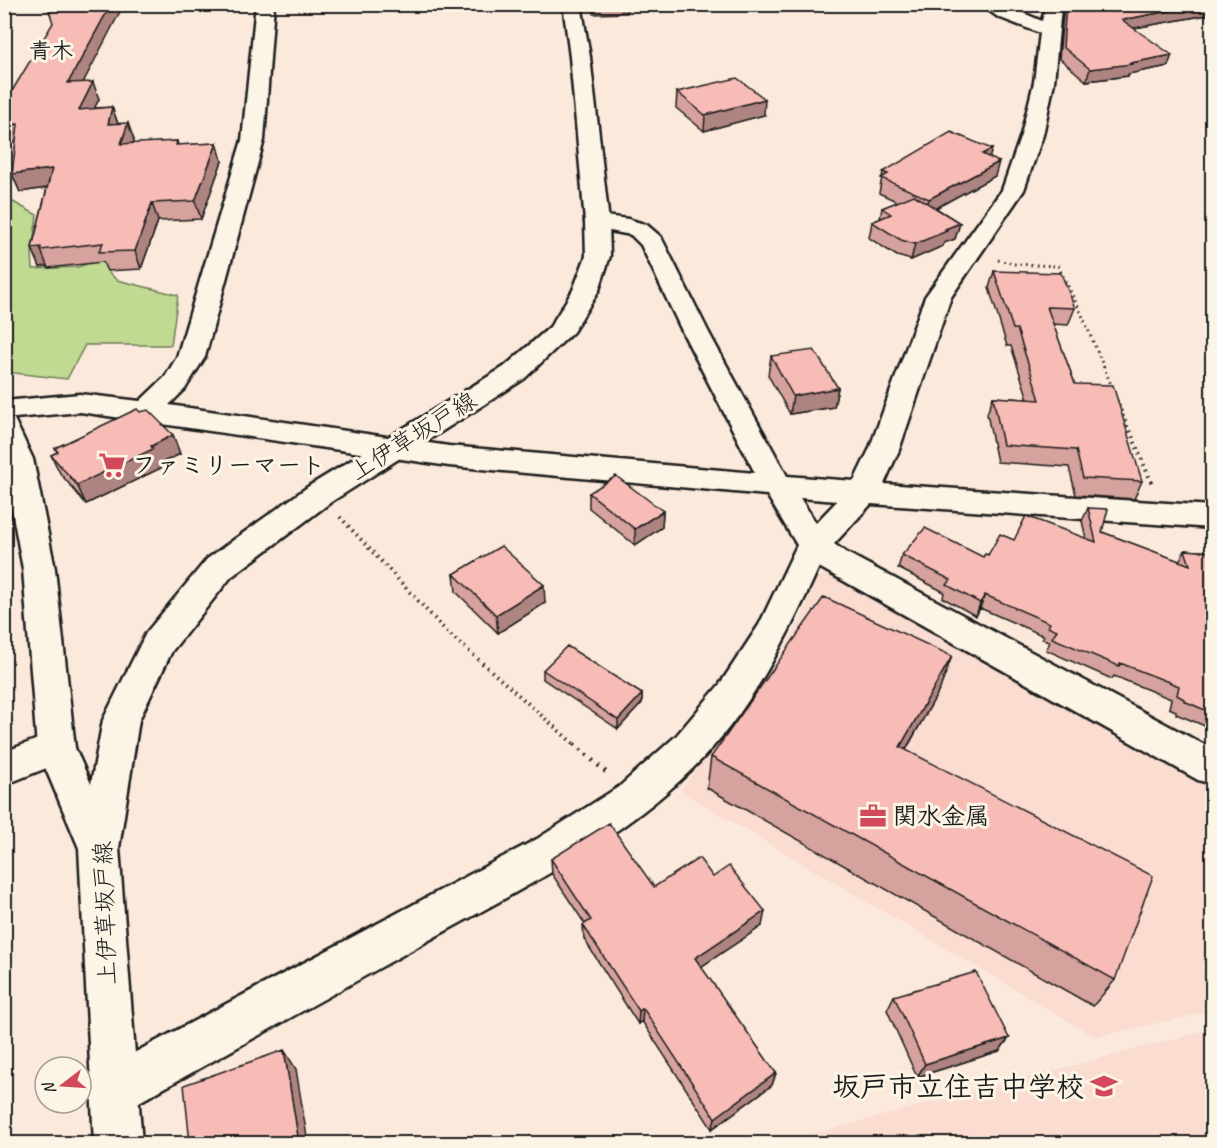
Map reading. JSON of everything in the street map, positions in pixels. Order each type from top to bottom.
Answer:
[{"type":"street","points":[[147,411],[175,383],[191,357],[236,203],[253,140],[265,4]]},
{"type":"street","name":"上伊草坂戸線","points":[[118,1143],[99,848],[121,720],[158,643],[219,568],[320,494],[514,373],[560,332],[586,290],[598,256],[597,222],[580,57],[572,4]]},
{"type":"street","points":[[115,1089],[551,852],[634,798],[689,747],[733,694],[774,632],[813,545],[864,493],[884,450],[938,297],[1013,190],[1032,135],[1044,82],[1049,12],[1004,13],[988,4]]},
{"type":"street","points":[[597,222],[620,224],[639,230],[652,242],[696,333],[777,486],[813,545],[835,562],[1212,768]]},
{"type":"street","points":[[4,410],[80,404],[147,411],[449,456],[777,486],[1212,518]]},
{"type":"street","points":[[4,426],[18,459],[39,569],[56,748],[99,848]]},
{"type":"street","points":[[4,769],[56,748]]},
{"type":"path","points":[[968,252],[1015,264],[1058,266],[1082,315],[1165,514]]},
{"type":"path","points":[[320,494],[446,631],[634,798]]},
{"type":"shaded area","points":[[827,574],[1212,788],[1212,1011],[1095,1037],[680,791],[775,666],[803,616],[815,578]]},
{"type":"shaded area","name":"坂戸市立住吉中学校","points":[[1212,1029],[1212,1143],[778,1143]]},
{"type":"green space","points":[[4,197],[37,215],[32,251],[33,269],[78,267],[95,261],[107,262],[109,273],[117,280],[178,295],[171,345],[85,345],[67,379],[5,370]]},
{"type":"building","points":[[47,4],[111,4],[68,83],[93,82],[79,110],[112,107],[108,124],[128,123],[121,144],[177,141],[176,145],[217,143],[195,201],[152,203],[135,251],[99,252],[103,243],[41,250],[41,247],[32,248],[52,169],[12,174],[18,124],[4,125],[4,97],[9,96],[53,23]]},
{"type":"building","points":[[593,4],[627,4],[628,6],[594,6]]},
{"type":"building","points":[[1066,4],[1206,4],[1122,20],[1172,55],[1130,63],[1132,64],[1090,69],[1063,47]]},
{"type":"building","points":[[737,78],[765,99],[705,115],[677,92]]},
{"type":"building","points":[[951,132],[992,149],[982,154],[999,162],[929,199],[881,178],[888,174],[883,172]]},
{"type":"building","points":[[914,195],[960,223],[915,244],[901,240],[872,222],[891,214],[882,208]]},
{"type":"building","points":[[994,271],[1061,273],[1075,308],[1047,307],[1075,384],[1113,385],[1142,481],[1083,478],[1076,450],[1003,445],[993,397],[1040,400],[1017,329],[1013,329]]},
{"type":"building","points":[[814,350],[838,388],[793,396],[771,356]]},
{"type":"building","points":[[137,409],[140,412],[148,410],[173,435],[151,446],[153,449],[77,485],[51,455],[58,452],[55,448]]},
{"type":"building","points":[[616,476],[663,511],[635,529],[589,493]]},
{"type":"building","points":[[1088,508],[1108,509],[1102,532],[1190,565],[1185,550],[1212,552],[1212,713],[1184,701],[1177,695],[1179,686],[1120,663],[1119,666],[1052,638],[1057,630],[1048,627],[1050,623],[985,595],[980,603],[947,585],[951,580],[902,555],[925,528],[983,557],[985,554],[988,555],[1000,534],[1014,540],[1026,516],[1096,542]]},
{"type":"building","points":[[501,546],[544,585],[496,615],[454,574]]},
{"type":"building","points":[[824,597],[952,656],[900,747],[1153,876],[1115,980],[711,757]]},
{"type":"building","points":[[567,646],[642,694],[618,720],[543,670]]},
{"type":"building","points":[[609,823],[654,887],[699,858],[713,877],[729,866],[765,911],[695,958],[776,1073],[715,1118],[643,1008],[639,1011],[583,925],[591,920],[551,859]]},
{"type":"building","points":[[976,972],[1009,1038],[925,1064],[894,996]]},
{"type":"building","points":[[284,1050],[299,1143],[190,1143],[184,1085]]},
{"type":"place","name":"ファミリーマート","points":[[112,465]]},
{"type":"place","name":"関水金属","points":[[873,816]]},
{"type":"place","name":"坂戸市立住吉中学校","points":[[1104,1086]]},
{"type":"district","name":"青木","points":[[51,51]]}]
